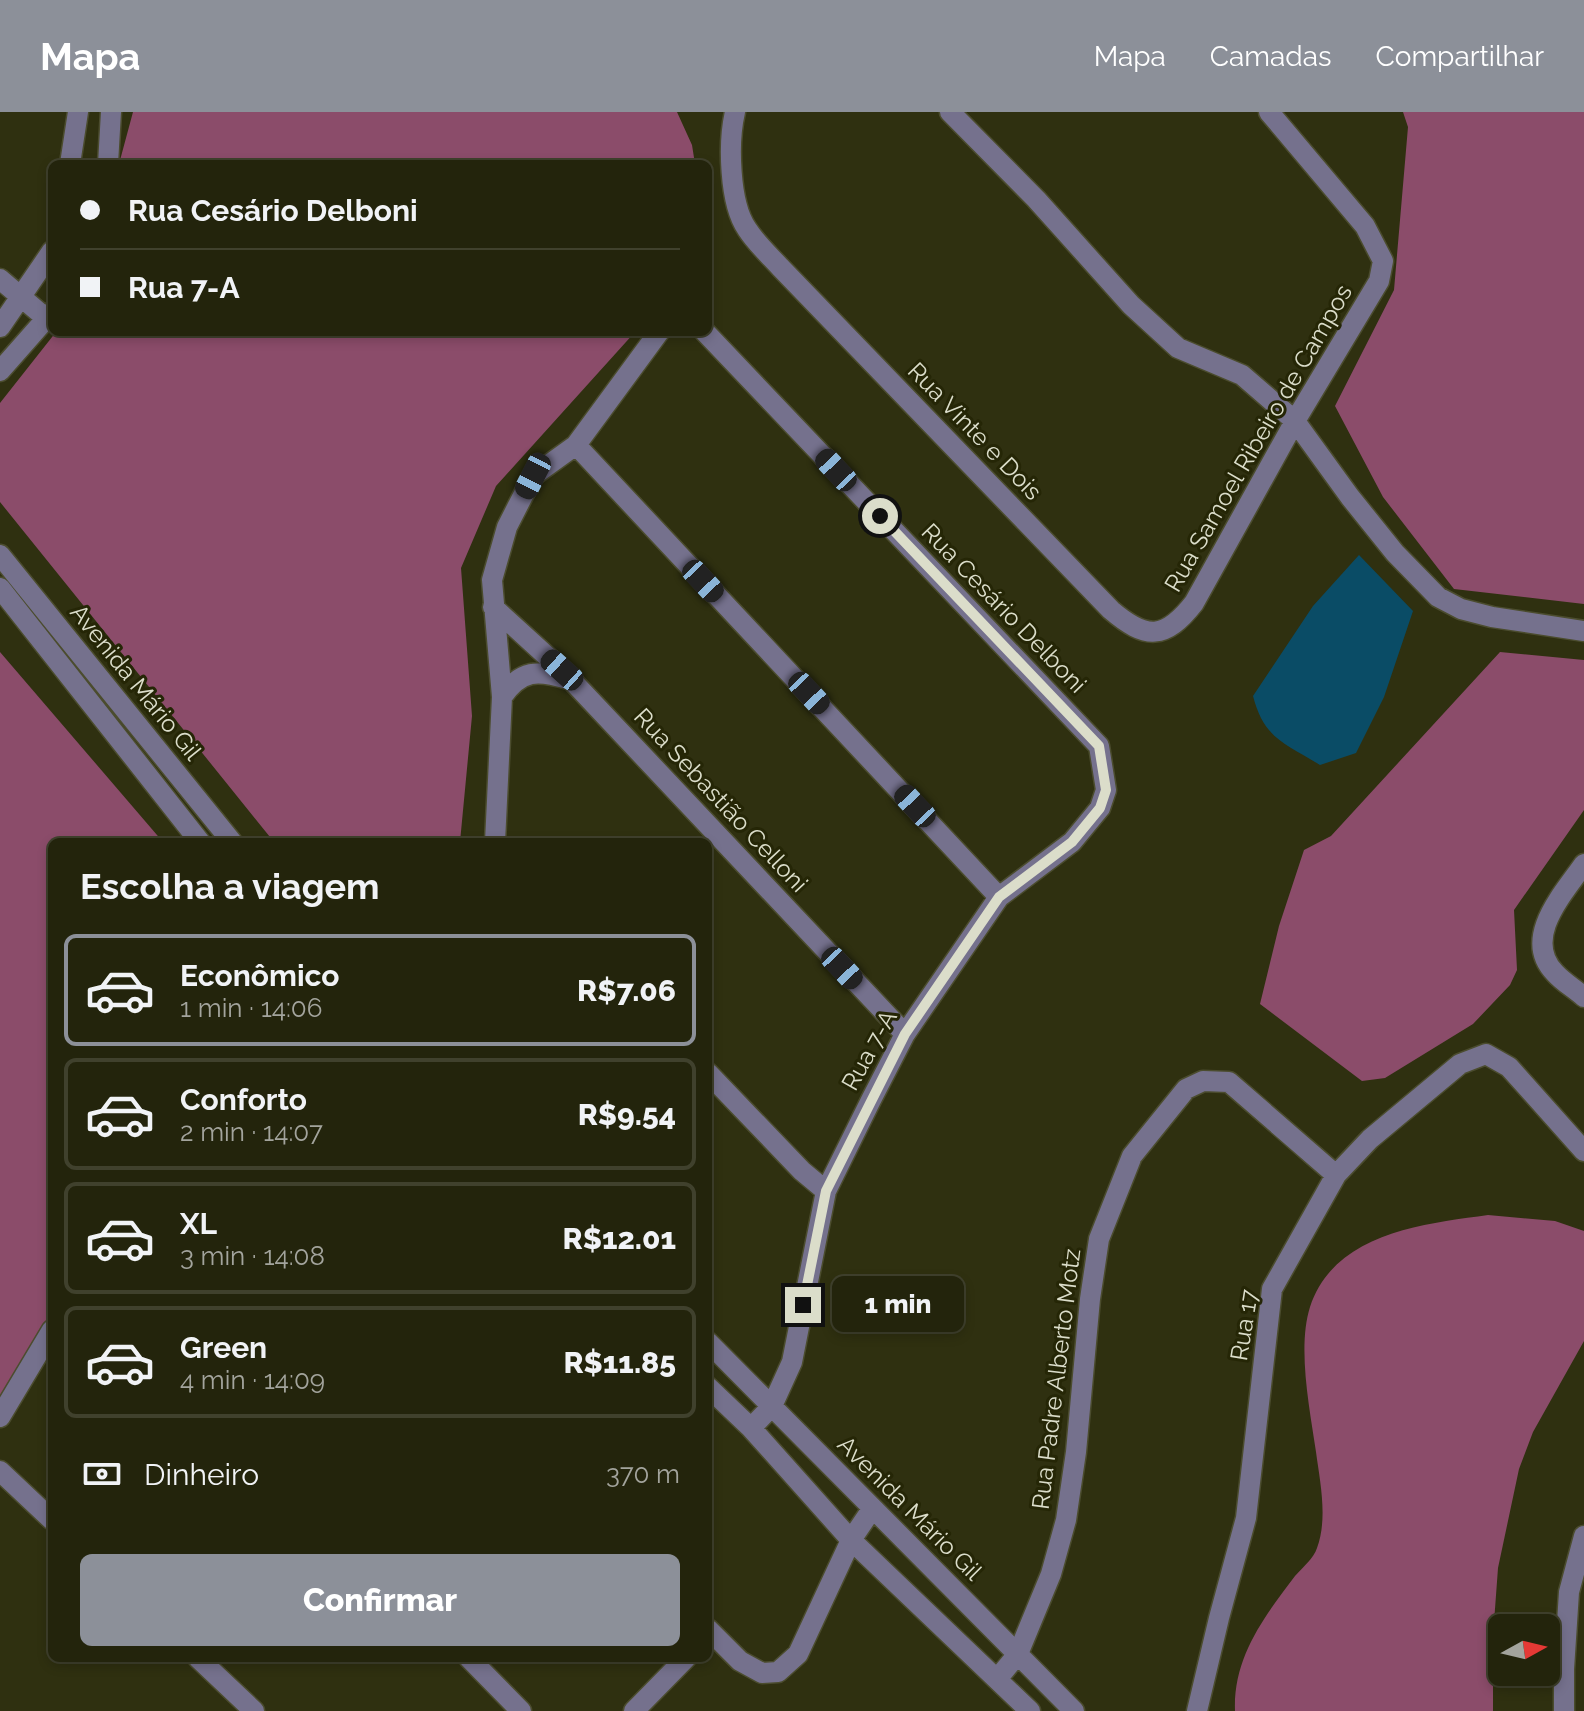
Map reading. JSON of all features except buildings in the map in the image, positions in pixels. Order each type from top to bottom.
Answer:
[{"type":"street","points":[[71,160],[78,112]]},
{"type":"street","points":[[108,160],[111,112]]},
{"type":"street","name":"Rua Vinte e Dois","points":[[735,112],[732,155],[740,215],[747,229],[780,267],[1111,610],[1126,623],[1148,633],[1165,630],[1180,620]]},
{"type":"street","points":[[950,112],[1036,199],[1131,305],[1178,348],[1242,375],[1295,421],[1395,553],[1438,597],[1461,609],[1492,617],[1584,631]]},
{"type":"street","name":"Rua Samoel Ribeiro de Campos","points":[[1180,620],[1194,603],[1295,421],[1379,281],[1383,261],[1365,226],[1269,112]]},
{"type":"street","points":[[0,327],[48,257]]},
{"type":"street","points":[[0,279],[48,315]]},
{"type":"street","points":[[0,371],[48,318]]},
{"type":"street","points":[[495,838],[502,697],[492,580],[507,527],[533,476],[576,445],[656,336]]},
{"type":"street","name":"Rua Cesário Delboni","points":[[709,336],[1099,746]]},
{"type":"street","points":[[576,445],[999,897]]},
{"type":"street","name":"Avenida Mário Gil","points":[[0,555],[5,582],[101,717],[197,838]]},
{"type":"street","name":"Avenida Mário Gil","points":[[5,582],[119,703],[229,838]]},
{"type":"street","name":"Rua Sebastião Celloni","points":[[493,607],[571,680],[905,1034]]},
{"type":"street","points":[[502,697],[510,685],[534,673],[548,673],[571,680]]},
{"type":"street","points":[[101,717],[119,703]]},
{"type":"street","name":"Rua 7-A","points":[[751,1428],[772,1406],[792,1362],[826,1191],[905,1034],[999,897],[1072,842],[1100,808],[1106,790],[1099,746]]},
{"type":"street","points":[[1584,864],[1543,926],[1546,957],[1553,971],[1584,997]]},
{"type":"street","name":"Rua 17","points":[[1197,1711],[1246,1518],[1272,1289],[1336,1175],[1370,1139],[1460,1064],[1486,1054],[1509,1067],[1584,1151]]},
{"type":"street","points":[[712,1077],[802,1171],[826,1191]]},
{"type":"street","name":"Rua Padre Alberto Motz","points":[[998,1678],[1018,1654],[1051,1574],[1066,1520],[1099,1239],[1132,1156],[1186,1089],[1203,1081],[1221,1081],[1229,1082],[1336,1175]]},
{"type":"street","points":[[0,1417],[48,1337]]},
{"type":"street","name":"Avenida Mário Gil","points":[[712,1346],[1074,1711]]},
{"type":"street","points":[[712,1391],[751,1428],[851,1540],[1030,1711]]},
{"type":"street","points":[[0,1471],[48,1516]]},
{"type":"street","points":[[712,1635],[740,1661],[762,1673],[778,1672],[798,1654],[851,1540],[872,1509]]},
{"type":"street","points":[[1564,1711],[1569,1592],[1584,1536]]},
{"type":"street","points":[[202,1662],[254,1711]]},
{"type":"street","points":[[473,1662],[521,1711]]},
{"type":"street","points":[[634,1711],[682,1662]]},
{"type":"shaded area","points":[[133,112],[677,112],[692,145],[694,160],[120,160]]},
{"type":"shaded area","points":[[1403,112],[1584,112],[1584,604],[1454,589],[1383,497],[1335,406],[1394,290],[1408,127]]},
{"type":"shaded area","points":[[53,336],[631,336],[496,486],[461,568],[472,716],[460,838],[271,838],[0,502],[0,403]]},
{"type":"shaded area","points":[[0,652],[160,838],[48,838],[48,1321],[0,1401]]},
{"type":"shaded area","points":[[1500,652],[1584,660],[1584,810],[1514,910],[1517,970],[1510,985],[1473,1024],[1385,1078],[1362,1081],[1260,1004],[1279,926],[1304,850],[1331,836]]},
{"type":"shaded area","points":[[1488,1215],[1555,1221],[1584,1231],[1584,1341],[1533,1432],[1519,1469],[1498,1568],[1495,1614],[1488,1614],[1488,1686],[1493,1686],[1493,1711],[1235,1711],[1239,1673],[1245,1655],[1283,1591],[1313,1555],[1320,1536],[1322,1500],[1305,1360],[1306,1323],[1310,1307],[1322,1282],[1339,1263],[1360,1248],[1384,1237],[1436,1223]]},
{"type":"water","points":[[1359,555],[1413,611],[1384,697],[1356,753],[1320,765],[1286,745],[1270,731],[1253,696],[1313,606]]},
{"type":"route","points":[[803,1305],[826,1191],[905,1034],[999,897],[1072,842],[1100,808],[1106,790],[1099,746],[880,516]]}]
